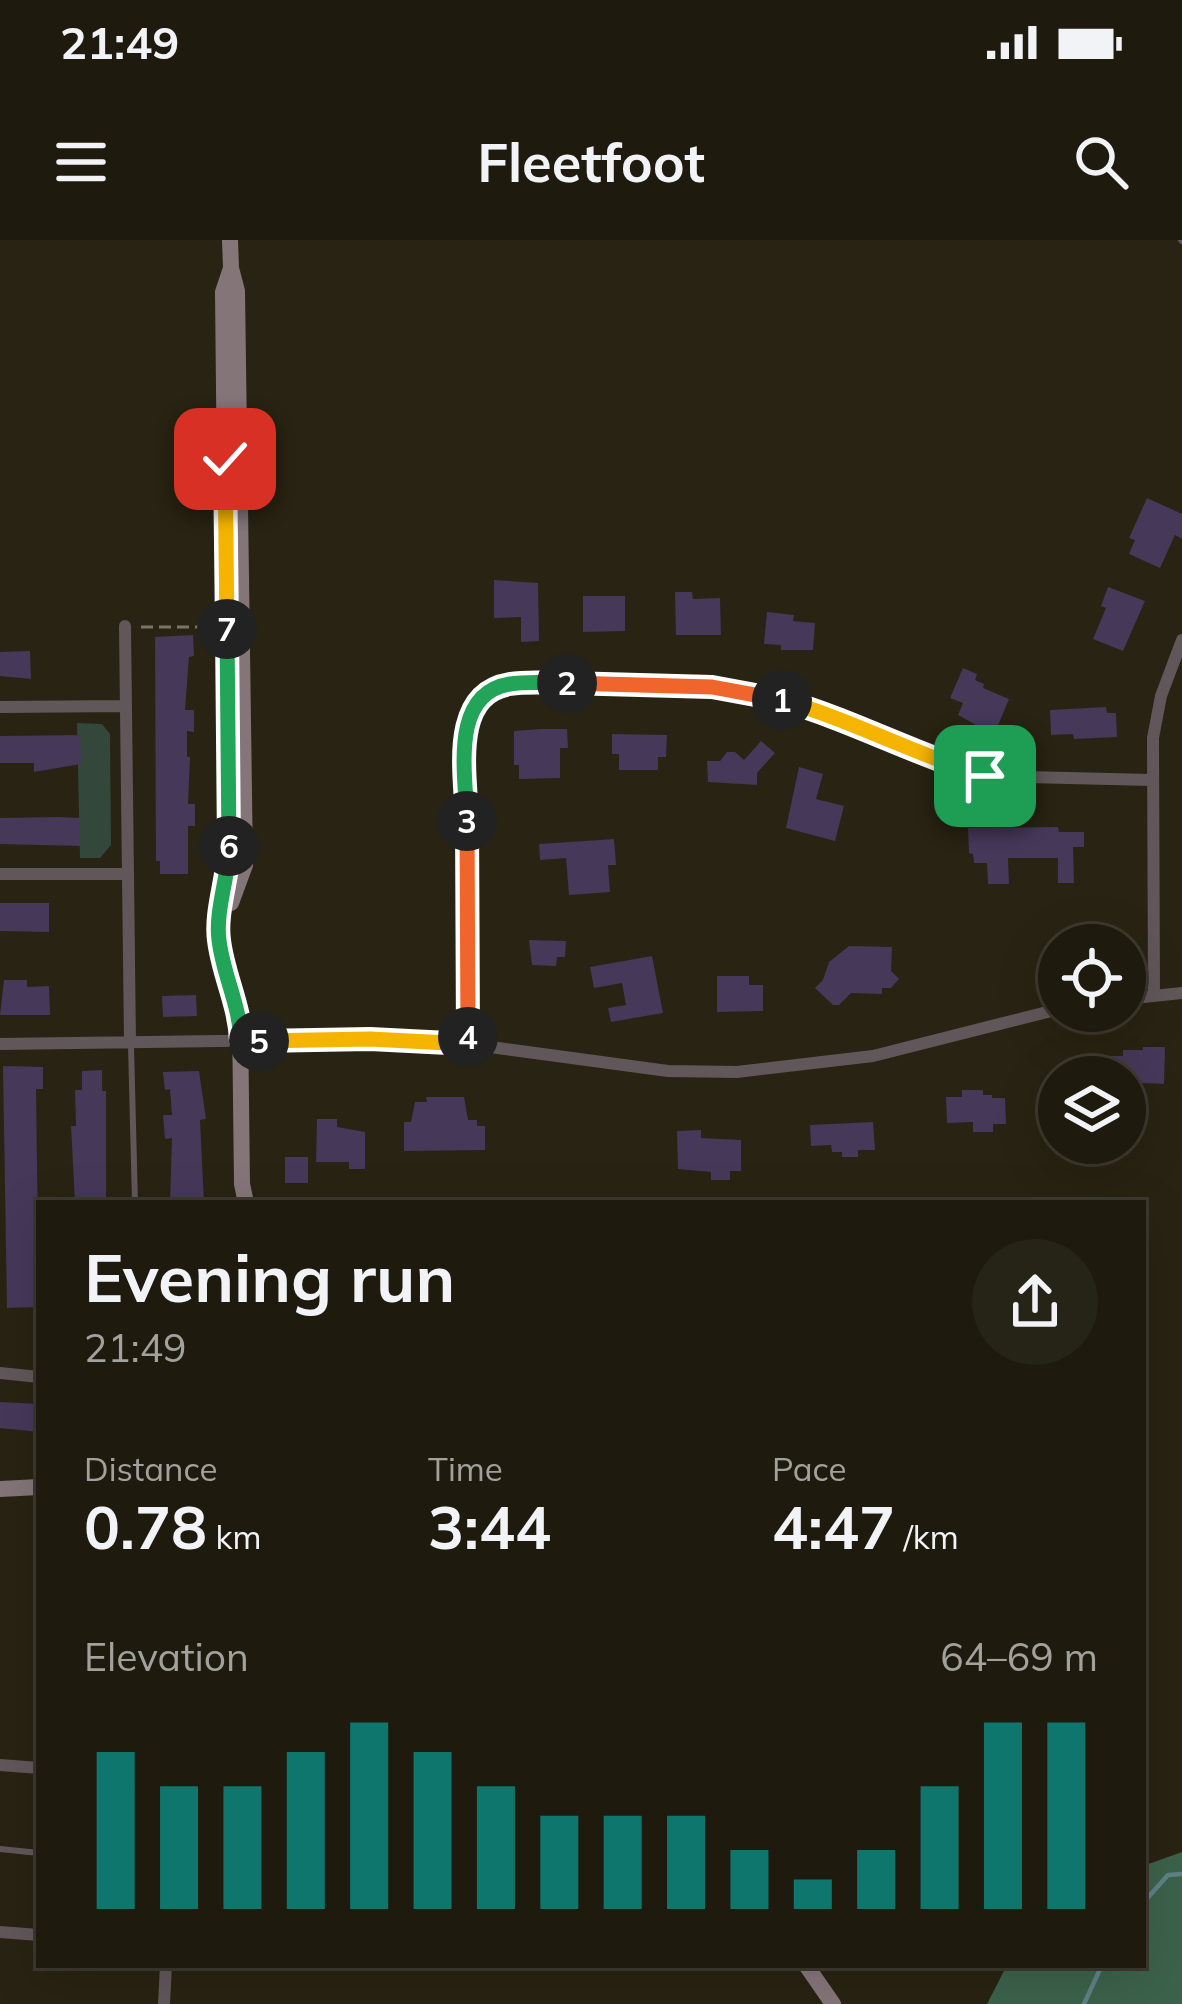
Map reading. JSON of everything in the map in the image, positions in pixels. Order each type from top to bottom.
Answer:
[{"type":"main road","points":[[230,240],[237,291],[245,865],[218,937],[240,1016],[242,1197]]},
{"type":"main road","points":[[7,1489],[36,1497]]},
{"type":"main road","points":[[808,1968],[833,2004]]},
{"type":"street","points":[[130,1042],[125,706],[132,627]]},
{"type":"street","points":[[1154,995],[1151,780],[1161,696],[1182,640]]},
{"type":"street","points":[[468,1044],[466,727],[477,700],[507,684],[643,682],[712,687],[841,717],[945,764],[985,776],[1151,780]]},
{"type":"street","points":[[0,707],[125,706]]},
{"type":"street","points":[[0,874],[126,874]]},
{"type":"street","points":[[1146,996],[1182,993]]},
{"type":"street","points":[[0,1044],[370,1039],[468,1044],[668,1071],[737,1072],[873,1056],[1038,1014]]},
{"type":"street","points":[[0,1373],[36,1377]]},
{"type":"street","points":[[0,1765],[36,1768]]},
{"type":"street","points":[[0,1932],[36,1935]]},
{"type":"street","points":[[164,2004],[166,1968]]},
{"type":"lane","points":[[130,1042],[135,1200]]},
{"type":"lane","points":[[0,1849],[36,1852]]},
{"type":"path","points":[[132,627],[214,627]]},
{"type":"green space","points":[[77,723],[102,724],[110,734],[111,845],[100,858],[80,858]]},
{"type":"green space","points":[[1182,1852],[1182,2004],[987,2004],[1005,1968],[1146,1968],[1146,1865]]},
{"type":"building","points":[[1147,498],[1182,514],[1182,539],[1175,535],[1160,568],[1129,554],[1135,540],[1129,538]]},
{"type":"building","points":[[494,580],[538,583],[539,641],[521,642],[521,617],[494,618]]},
{"type":"building","points":[[1108,587],[1145,601],[1123,651],[1093,639],[1106,608],[1101,606]]},
{"type":"building","points":[[675,592],[692,592],[693,599],[720,598],[721,635],[676,635]]},
{"type":"building","points":[[583,596],[625,596],[625,631],[583,632]]},
{"type":"building","points":[[767,612],[815,623],[813,650],[781,650],[781,645],[764,644]]},
{"type":"building","points":[[193,635],[185,710],[194,710],[194,732],[187,731],[187,757],[188,804],[195,804],[195,826],[188,826],[188,874],[160,874],[160,861],[156,861],[155,637]]},
{"type":"building","points":[[30,651],[31,679],[0,676],[0,652]]},
{"type":"building","points":[[963,668],[977,674],[975,680],[983,688],[1009,699],[994,735],[958,715],[963,703],[950,698]]},
{"type":"building","points":[[1106,707],[1107,713],[1116,713],[1117,737],[1051,735],[1050,710]]},
{"type":"building","points":[[567,729],[568,748],[560,748],[560,778],[519,779],[514,731]]},
{"type":"building","points":[[612,734],[667,735],[666,757],[658,757],[658,770],[619,770],[619,754],[612,754]]},
{"type":"building","points":[[80,735],[81,764],[34,772],[34,763],[0,763],[0,736]]},
{"type":"building","points":[[761,741],[775,753],[757,773],[757,785],[708,782],[707,761],[720,761],[727,752],[744,760]]},
{"type":"building","points":[[799,767],[823,774],[816,799],[844,806],[835,841],[786,828]]},
{"type":"building","points":[[0,818],[80,818],[80,846],[0,844]]},
{"type":"building","points":[[1058,827],[1059,832],[1084,832],[1084,847],[1073,847],[1074,883],[1058,883],[1058,858],[1008,858],[1009,884],[988,884],[987,863],[974,863],[969,853],[968,828]]},
{"type":"building","points":[[614,839],[616,865],[608,865],[610,892],[569,895],[566,858],[540,860],[539,844]]},
{"type":"building","points":[[0,903],[49,903],[49,932],[0,931]]},
{"type":"building","points":[[529,940],[566,941],[565,957],[557,957],[556,966],[532,965]]},
{"type":"building","points":[[849,946],[892,947],[891,971],[899,979],[891,988],[882,988],[882,994],[851,993],[833,1005],[815,988],[829,962]]},
{"type":"building","points":[[652,956],[663,1013],[611,1022],[608,1008],[626,1005],[622,983],[594,988],[590,967]]},
{"type":"building","points":[[717,976],[749,976],[749,985],[763,985],[763,1011],[717,1012]]},
{"type":"building","points":[[4,980],[27,980],[27,987],[49,986],[50,1015],[0,1015]]},
{"type":"building","points":[[196,995],[197,1016],[163,1017],[162,996]]},
{"type":"building","points":[[1165,1047],[1164,1084],[1146,1083],[1146,1056],[1123,1056],[1123,1050]]},
{"type":"building","points":[[3,1066],[43,1067],[43,1089],[36,1089],[36,1307],[7,1308]]},
{"type":"building","points":[[102,1070],[102,1091],[106,1091],[106,1200],[75,1200],[71,1126],[76,1126],[75,1090],[82,1090],[82,1071]]},
{"type":"building","points":[[199,1071],[206,1119],[200,1120],[204,1200],[170,1200],[172,1138],[165,1139],[163,1115],[172,1115],[163,1072]]},
{"type":"building","points":[[962,1090],[983,1090],[983,1095],[1005,1098],[1006,1124],[993,1124],[993,1132],[973,1132],[973,1122],[947,1123],[946,1097],[962,1097]]},
{"type":"building","points":[[426,1097],[464,1097],[468,1120],[485,1126],[485,1150],[404,1151],[404,1122],[411,1122],[415,1102],[427,1102]]},
{"type":"building","points":[[317,1119],[337,1119],[337,1127],[365,1132],[365,1169],[349,1169],[349,1162],[316,1162]]},
{"type":"building","points":[[873,1122],[875,1150],[858,1150],[858,1157],[842,1157],[842,1152],[832,1152],[831,1145],[811,1146],[810,1125]]},
{"type":"building","points":[[701,1130],[701,1138],[741,1140],[741,1171],[730,1171],[730,1180],[711,1180],[711,1172],[678,1169],[677,1131]]},
{"type":"building","points":[[285,1157],[308,1157],[308,1183],[285,1183]]},
{"type":"building","points":[[0,1402],[36,1404],[36,1432],[0,1428]]},
{"type":"waterway","points":[[1146,1900],[1168,1875],[1182,1874]]},
{"type":"waterway","points":[[1084,2004],[1101,1968]]},
{"type":"route","points":[[225,459],[229,870],[218,937],[240,1016],[241,1041],[370,1039],[468,1044],[466,727],[477,700],[507,684],[643,682],[712,687],[778,699],[841,717],[945,764],[985,776]]}]
